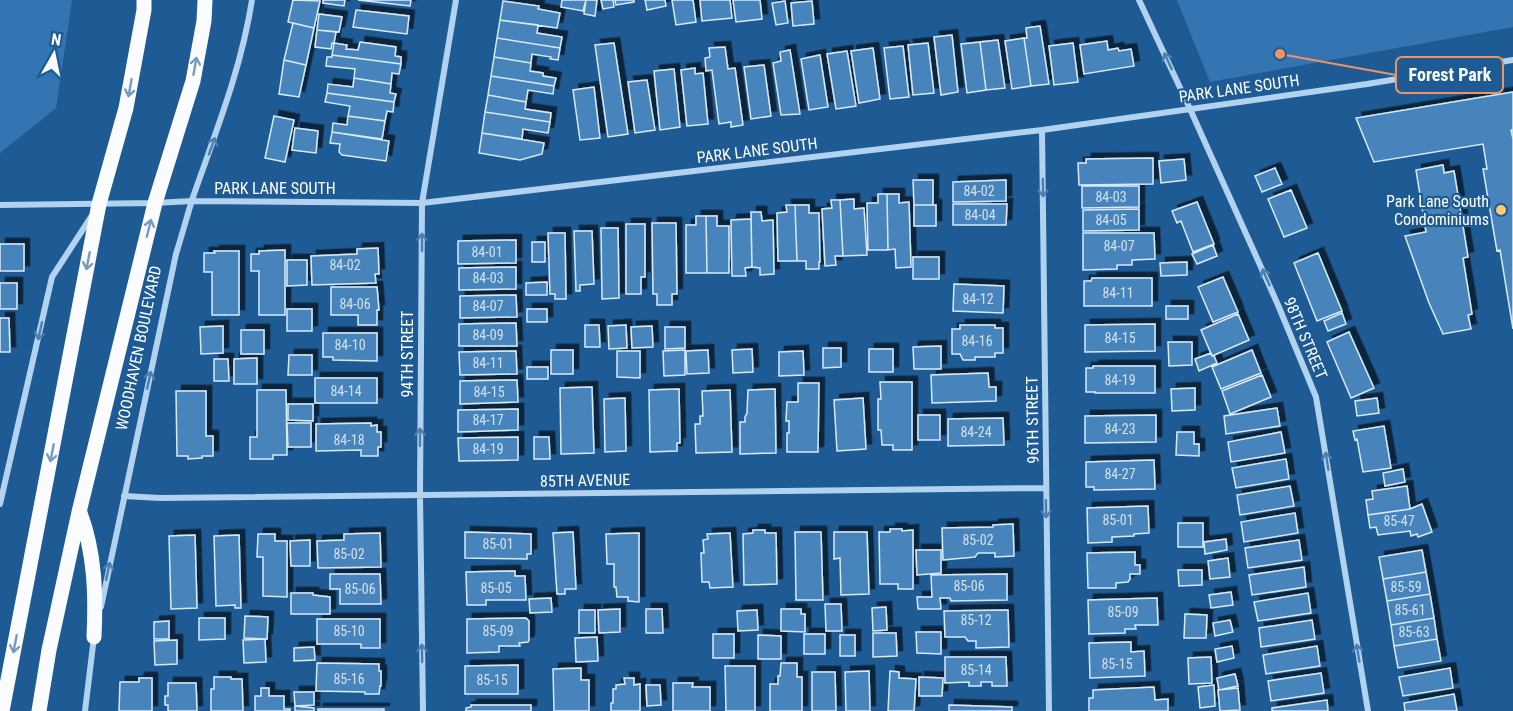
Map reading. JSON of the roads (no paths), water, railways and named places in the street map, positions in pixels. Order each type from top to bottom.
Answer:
[{"type":"main road","points":[[2,711],[99,204],[126,108],[144,0]]},
{"type":"main road","name":"WOODHAVEN BOULEVARD","points":[[39,711],[49,650],[79,512],[156,203],[193,81],[204,21],[205,0]]},
{"type":"main road","points":[[79,512],[86,529],[95,581],[94,637]]},
{"type":"street","name":"WOODHAVEN BOULEVARD","points":[[85,711],[94,637],[176,254],[242,55],[252,0]]},
{"type":"street","name":"94TH STREET","points":[[423,711],[420,495],[422,202],[456,0]]},
{"type":"street","name":"98TH STREET","points":[[1139,0],[1278,305],[1316,397],[1368,711]]},
{"type":"street","name":"PARK LANE SOUTH","points":[[0,205],[192,201],[422,202],[1042,130],[1366,84],[1513,60]]},
{"type":"street","name":"96TH STREET","points":[[1042,130],[1048,711]]},
{"type":"street","points":[[0,504],[52,277],[99,204]]},
{"type":"street","name":"85TH AVENUE","points":[[124,496],[160,498],[1046,488]]},
{"type":"place","name":"Forest Park","points":[[1280,54]]},
{"type":"place","name":"Park Lane South Condominiums","points":[[1501,210]]}]
